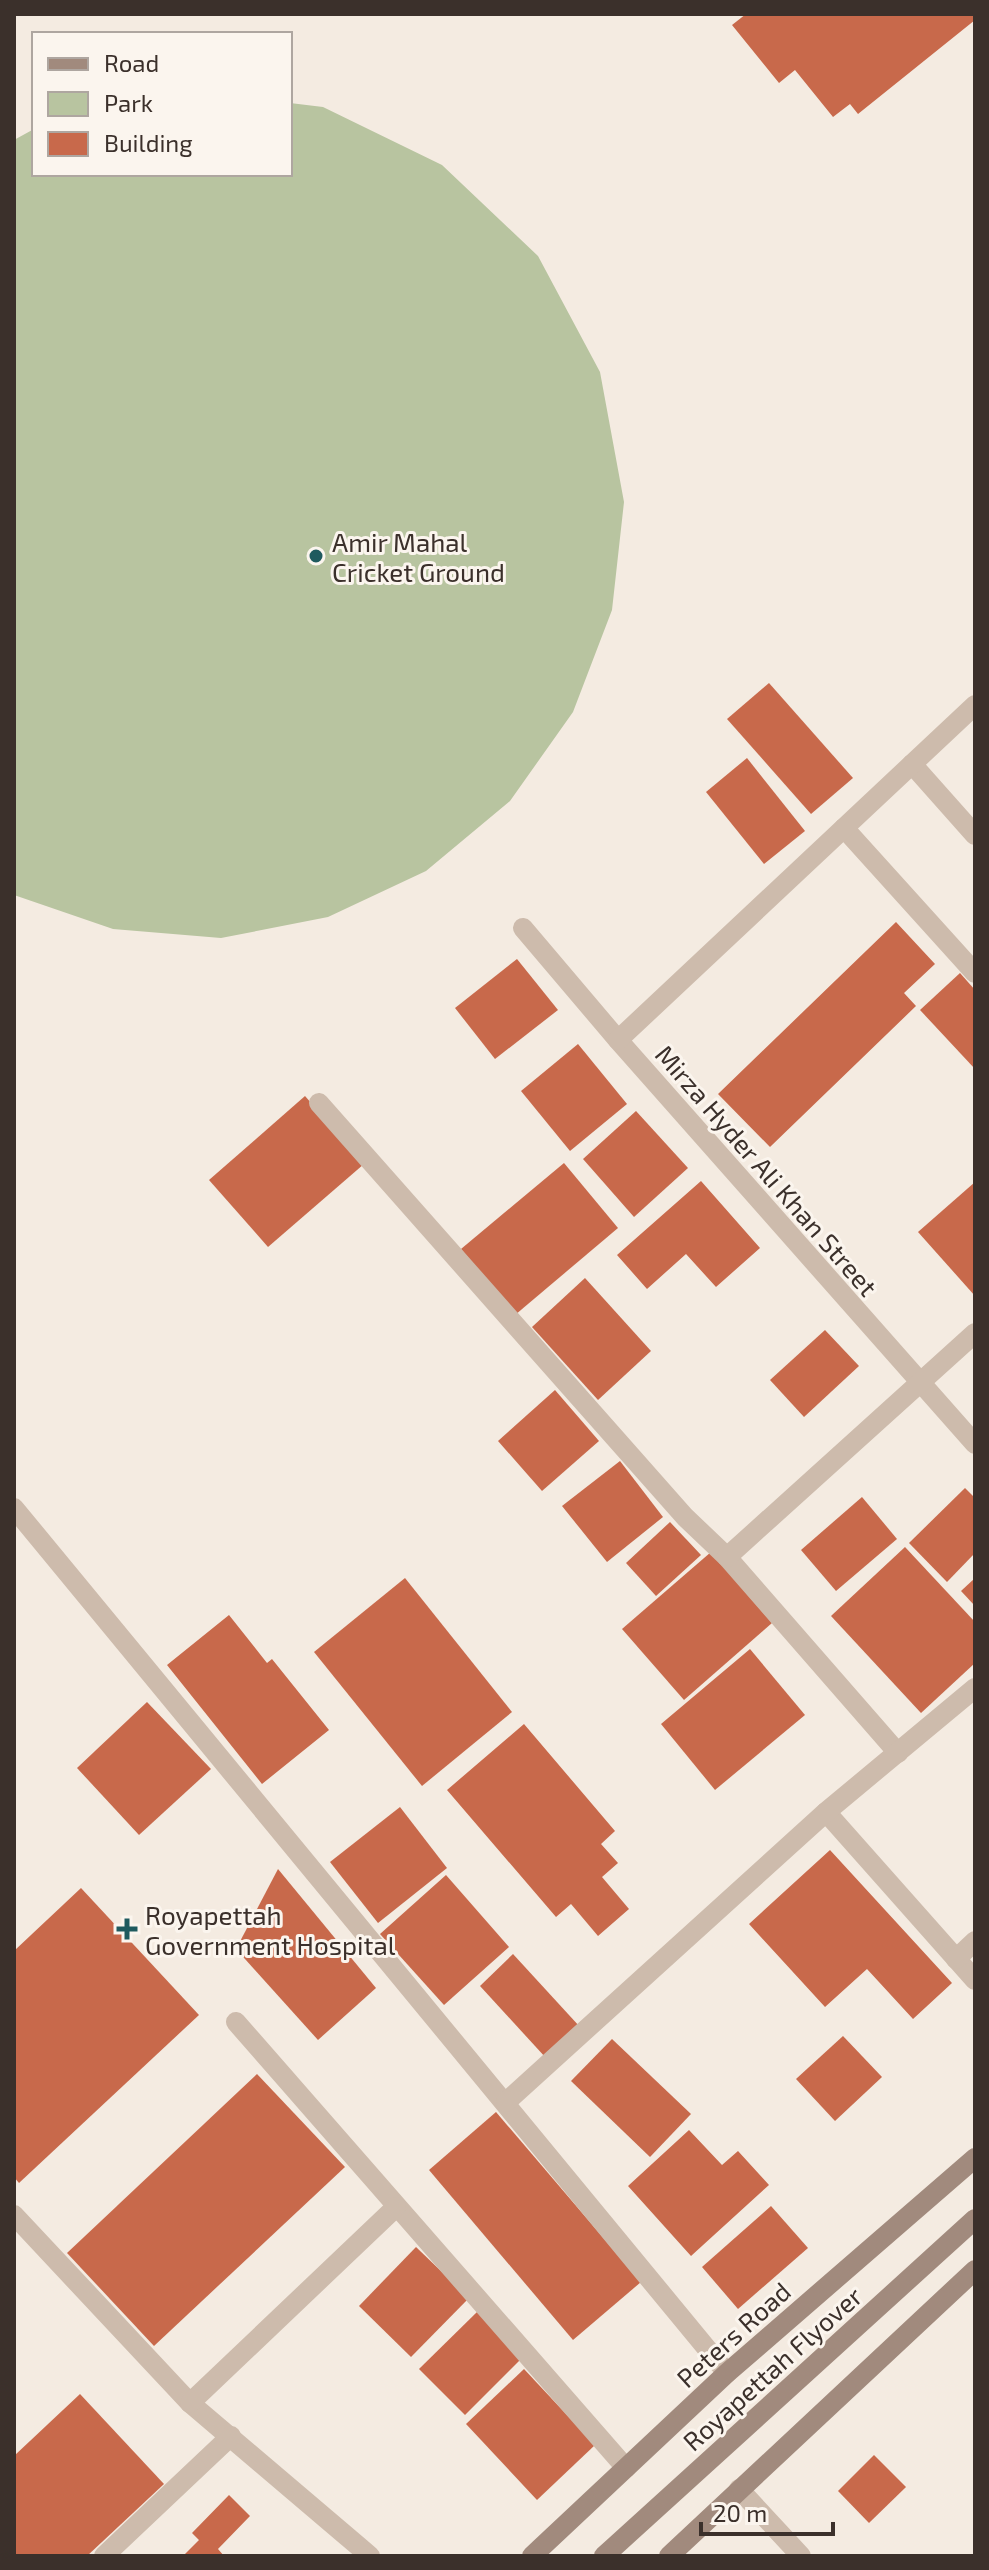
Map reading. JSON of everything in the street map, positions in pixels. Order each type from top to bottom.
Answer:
[{"type":"main road","name":"Peters Road","points":[[532,2556],[727,2373],[975,2158]]},
{"type":"main road","name":"Royapettah Flyover","points":[[604,2556],[975,2219]]},
{"type":"main road","points":[[669,2556],[975,2270]]},
{"type":"street","points":[[618,1040],[975,705]]},
{"type":"street","points":[[912,764],[975,835]]},
{"type":"street","points":[[844,828],[975,973]]},
{"type":"street","name":"Mirza Hyder Ali Khan Street","points":[[523,928],[975,1444]]},
{"type":"street","points":[[319,1103],[685,1517],[727,1557],[898,1753]]},
{"type":"street","points":[[727,1557],[975,1333]]},
{"type":"street","points":[[14,1508],[727,2373]]},
{"type":"street","points":[[506,2102],[826,1812],[975,1688]]},
{"type":"street","points":[[826,1812],[975,1980]]},
{"type":"street","points":[[956,1959],[975,1941]]},
{"type":"street","points":[[236,2022],[626,2468]]},
{"type":"street","points":[[190,2403],[396,2207]]},
{"type":"street","points":[[14,2215],[190,2403],[370,2556]]},
{"type":"street","points":[[104,2556],[231,2436]]},
{"type":"street","points":[[739,2489],[801,2556]]},
{"type":"green space","name":"Amir Mahal Cricket Ground","points":[[292,103],[323,107],[442,165],[538,256],[600,372],[624,502],[612,610],[573,712],[510,801],[426,871],[328,917],[221,938],[113,929],[14,895],[14,140],[32,130],[32,176],[292,176]]},
{"type":"building","points":[[746,14],[975,14],[975,20],[858,114],[850,104],[833,117],[795,70],[779,83],[732,25]]},
{"type":"building","points":[[769,683],[853,778],[811,814],[727,719]]},
{"type":"building","points":[[747,758],[805,831],[764,864],[706,792]]},
{"type":"building","points":[[896,922],[935,964],[904,993],[916,1006],[770,1147],[718,1094]]},
{"type":"building","points":[[517,959],[558,1010],[495,1059],[455,1008]]},
{"type":"building","points":[[960,973],[975,990],[975,1069],[920,1010]]},
{"type":"building","points":[[578,1044],[627,1104],[570,1151],[521,1091]]},
{"type":"building","points":[[305,1096],[364,1164],[268,1247],[209,1180]]},
{"type":"building","points":[[636,1111],[688,1168],[634,1217],[583,1159]]},
{"type":"building","points":[[564,1163],[618,1228],[515,1315],[461,1249]]},
{"type":"building","points":[[701,1181],[760,1248],[716,1287],[686,1254],[647,1289],[617,1255]]},
{"type":"building","points":[[975,1182],[975,1296],[918,1232]]},
{"type":"building","points":[[585,1278],[651,1351],[598,1400],[532,1327]]},
{"type":"building","points":[[825,1330],[859,1366],[804,1417],[770,1380]]},
{"type":"building","points":[[555,1390],[599,1441],[542,1491],[498,1441]]},
{"type":"building","points":[[620,1461],[663,1517],[607,1562],[562,1506]]},
{"type":"building","points":[[965,1488],[975,1498],[975,1553],[947,1582],[909,1543]]},
{"type":"building","points":[[862,1497],[897,1539],[836,1591],[801,1550]]},
{"type":"building","points":[[670,1522],[701,1555],[656,1596],[626,1563]]},
{"type":"building","points":[[905,1547],[975,1622],[975,1663],[921,1713],[831,1616]]},
{"type":"building","points":[[711,1552],[772,1623],[684,1700],[622,1629]]},
{"type":"building","points":[[405,1578],[512,1712],[422,1786],[314,1652]]},
{"type":"building","points":[[975,1578],[975,1606],[961,1591]]},
{"type":"building","points":[[229,1615],[267,1663],[272,1659],[329,1730],[262,1784],[167,1665]]},
{"type":"building","points":[[750,1649],[805,1715],[715,1790],[661,1724]]},
{"type":"building","points":[[147,1702],[211,1769],[139,1835],[77,1768]]},
{"type":"building","points":[[524,1724],[615,1831],[601,1844],[618,1863],[602,1877],[629,1909],[598,1936],[571,1904],[556,1917],[447,1790]]},
{"type":"building","points":[[400,1807],[447,1868],[378,1923],[330,1862]]},
{"type":"building","points":[[830,1850],[952,1983],[913,2019],[867,1969],[825,2007],[749,1924]]},
{"type":"building","points":[[278,1869],[376,1988],[318,2040],[236,1949]]},
{"type":"building","points":[[446,1875],[509,1947],[444,2005],[380,1934]]},
{"type":"building","points":[[81,1888],[199,2015],[19,2183],[14,2177],[14,1951]]},
{"type":"building","points":[[513,1954],[580,2027],[546,2058],[480,1986]]},
{"type":"building","points":[[843,2036],[882,2077],[835,2121],[796,2079]]},
{"type":"building","points":[[612,2039],[691,2114],[650,2157],[571,2081]]},
{"type":"building","points":[[257,2074],[345,2167],[154,2346],[67,2253]]},
{"type":"building","points":[[496,2112],[641,2282],[573,2340],[429,2170]]},
{"type":"building","points":[[689,2130],[722,2165],[738,2151],[769,2185],[691,2256],[628,2186]]},
{"type":"building","points":[[771,2206],[808,2248],[738,2309],[702,2267]]},
{"type":"building","points":[[416,2247],[469,2298],[411,2357],[359,2306]]},
{"type":"building","points":[[477,2312],[522,2358],[465,2415],[419,2369]]},
{"type":"building","points":[[524,2369],[595,2445],[537,2500],[466,2424]]},
{"type":"building","points":[[80,2394],[164,2484],[87,2556],[14,2556],[14,2456]]},
{"type":"building","points":[[874,2455],[906,2487],[869,2523],[838,2491]]},
{"type":"building","points":[[229,2495],[250,2516],[218,2549],[224,2556],[183,2556],[199,2540],[192,2533]]},
{"type":"place","name":"Amir Mahal Cricket Ground","points":[[316,556]]},
{"type":"place","name":"Royapettah Government Hospital","points":[[127,1929]]}]
